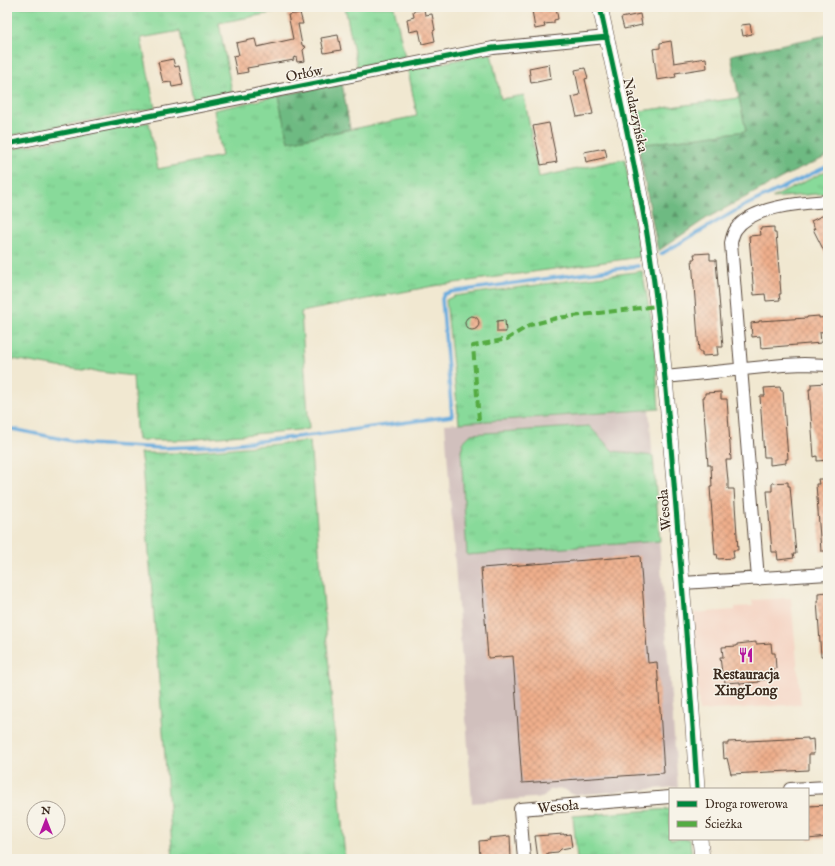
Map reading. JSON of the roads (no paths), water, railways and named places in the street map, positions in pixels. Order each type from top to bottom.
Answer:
[{"type":"street","name":"Nadarzyńska","points":[[600,7],[630,140],[646,229]]},
{"type":"street","name":"Orłów","points":[[7,144],[493,48],[544,44],[607,36]]},
{"type":"street","points":[[758,579],[731,243],[732,235],[736,228],[744,220],[772,208],[828,201]]},
{"type":"street","name":"Wesoła","points":[[646,229],[665,377],[697,788]]},
{"type":"street","points":[[665,377],[783,365],[804,364],[828,366]]},
{"type":"street","points":[[682,583],[828,574]]},
{"type":"street","points":[[809,788],[828,787]]},
{"type":"street","name":"Wesoła","points":[[524,859],[520,809],[669,797]]},
{"type":"street","points":[[700,840],[702,859]]},
{"type":"waterway","points":[[661,254],[742,207],[828,166]]},
{"type":"waterway","points":[[7,428],[87,444],[161,448],[213,446],[314,435],[452,416],[442,299],[444,294],[638,266]]},
{"type":"place","name":"Restauracja XingLong","points":[[746,655]]}]
